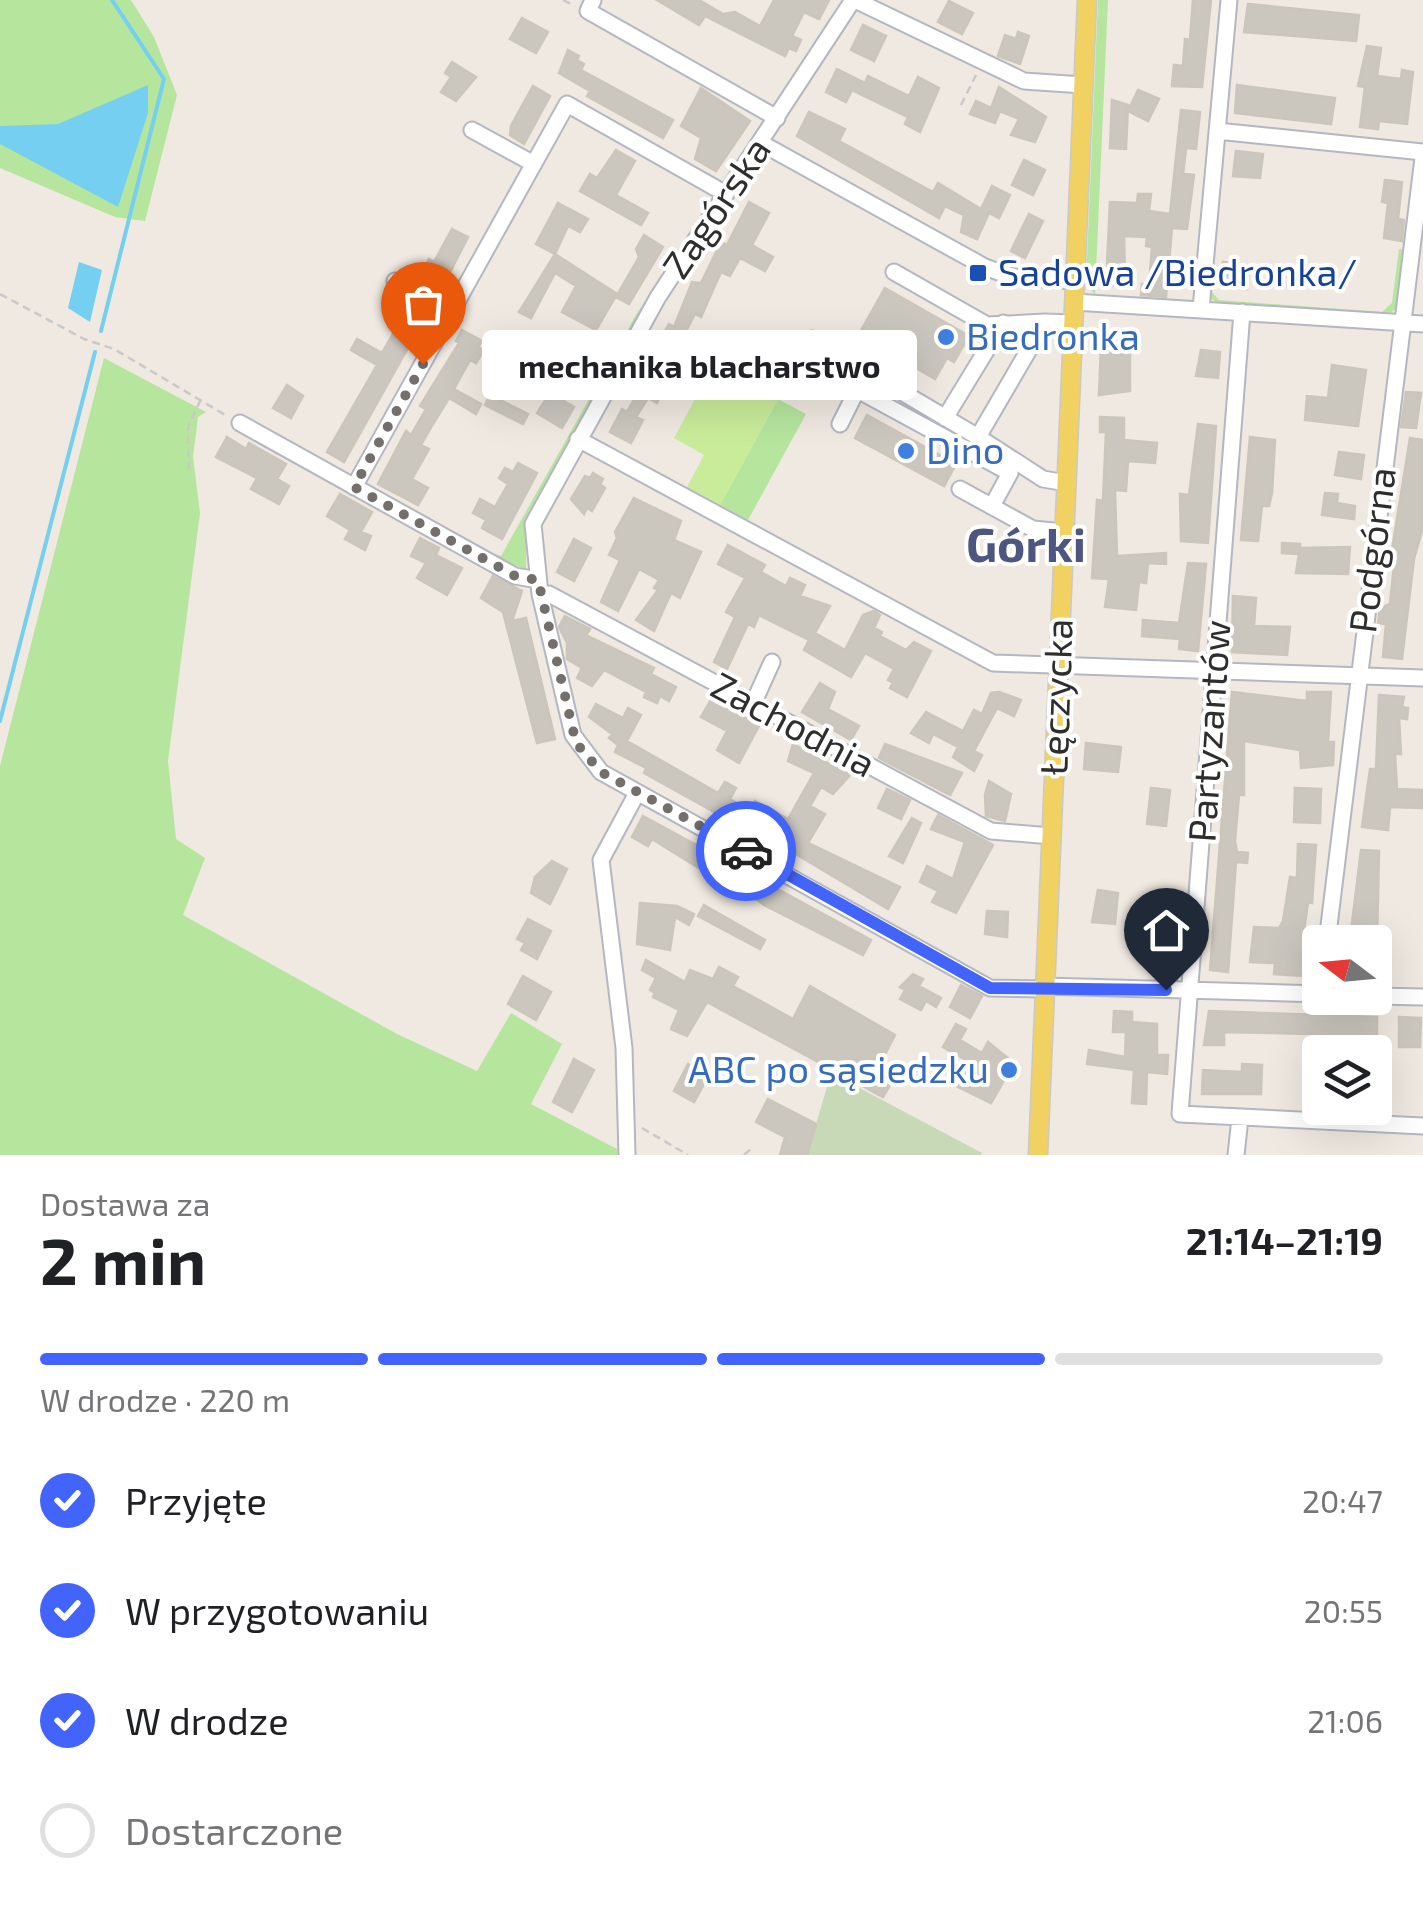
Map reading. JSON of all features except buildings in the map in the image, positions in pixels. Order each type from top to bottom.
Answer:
[{"type":"main road","name":"Łęczycka","points":[[1038,1155],[1087,0]]},
{"type":"street","points":[[854,0],[1024,82],[1083,85]]},
{"type":"street","name":"Zagórska","points":[[854,0],[658,297],[532,524],[539,587],[576,743],[601,772],[990,988],[1302,993]]},
{"type":"street","points":[[1201,309],[1229,0]]},
{"type":"street","points":[[590,6],[777,118]]},
{"type":"street","points":[[354,487],[568,104],[726,194]]},
{"type":"street","points":[[472,130],[534,164]]},
{"type":"street","points":[[1216,130],[1423,155]]},
{"type":"street","points":[[761,143],[985,267],[1012,278],[1075,281]]},
{"type":"street","name":"Podgórna","points":[[1328,925],[1423,155]]},
{"type":"street","points":[[894,272],[986,324],[1073,323]]},
{"type":"street","points":[[395,281],[450,313]]},
{"type":"street","points":[[1074,302],[1423,324]]},
{"type":"street","name":"Partyzantów","points":[[1240,1118],[1180,1114],[1242,312]]},
{"type":"street","points":[[978,437],[1044,322]]},
{"type":"street","points":[[945,418],[1003,324]]},
{"type":"street","points":[[812,339],[1043,479],[1067,483]]},
{"type":"street","points":[[817,368],[1010,473],[992,506]]},
{"type":"street","points":[[840,424],[857,390]]},
{"type":"street","name":"Zachodnia","points":[[240,424],[992,832],[1051,836]]},
{"type":"street","points":[[578,440],[993,663],[1423,678]]},
{"type":"street","points":[[960,489],[1033,528],[1064,532]]},
{"type":"street","points":[[753,704],[772,662]]},
{"type":"street","points":[[627,1155],[617,972],[600,860],[637,793]]},
{"type":"street","points":[[1392,996],[1423,997]]},
{"type":"street","points":[[1236,1155],[1240,1118],[1423,1126]]},
{"type":"path","points":[[961,105],[983,61]]},
{"type":"path","points":[[0,294],[84,339],[114,349],[240,424]]},
{"type":"path","points":[[189,470],[188,427],[200,400]]},
{"type":"path","points":[[627,1116],[688,1155]]},
{"type":"path","points":[[744,1155],[751,1150]]},
{"type":"green space","points":[[0,0],[131,0],[154,37],[177,95],[145,221],[115,217],[0,168]]},
{"type":"green space","points":[[1098,0],[1108,0],[1095,295],[1086,283]]},
{"type":"green space","points":[[710,201],[714,202],[526,523],[526,570],[483,551],[501,556],[636,315]]},
{"type":"green space","points":[[1399,249],[1406,250],[1398,307],[1388,315],[1218,304],[1208,296],[1209,289],[1219,300],[1382,312],[1392,303]]},
{"type":"green space","points":[[104,358],[206,412],[198,417],[193,457],[200,513],[168,761],[176,839],[205,858],[183,915],[397,1034],[477,1071],[511,1013],[562,1044],[531,1104],[617,1149],[617,1155],[0,1155],[0,766]]},
{"type":"green space","points":[[714,364],[778,399],[720,505],[687,487],[704,455],[674,438]]},
{"type":"green space","points":[[778,399],[806,414],[748,520],[720,505]]},
{"type":"green space","points":[[831,1073],[982,1153],[981,1155],[807,1155]]},
{"type":"water","points":[[148,85],[148,113],[118,207],[0,144],[0,126],[58,124]]},
{"type":"water","points":[[79,262],[102,270],[90,322],[68,308]]},
{"type":"waterway","points":[[101,331],[164,79],[112,0]]},
{"type":"waterway","points":[[0,721],[95,352]]},
{"type":"way so far","points":[[423,364],[354,487],[515,576],[538,580],[576,743],[601,772],[746,851]]},
{"type":"place","name":"Sadowa /Biedronka/","points":[[978,273]]},
{"type":"place","name":"Biedronka","points":[[946,337]]},
{"type":"place","name":"mechanika blacharstwo","points":[[423,364]]},
{"type":"place","name":"Dino","points":[[906,451]]},
{"type":"place","name":"ABC po sąsiedzku","points":[[1009,1070]]},
{"type":"district","name":"Górki","points":[[1026,545]]},
{"type":"route","points":[[746,851],[911,940],[990,988],[1166,990]]}]
